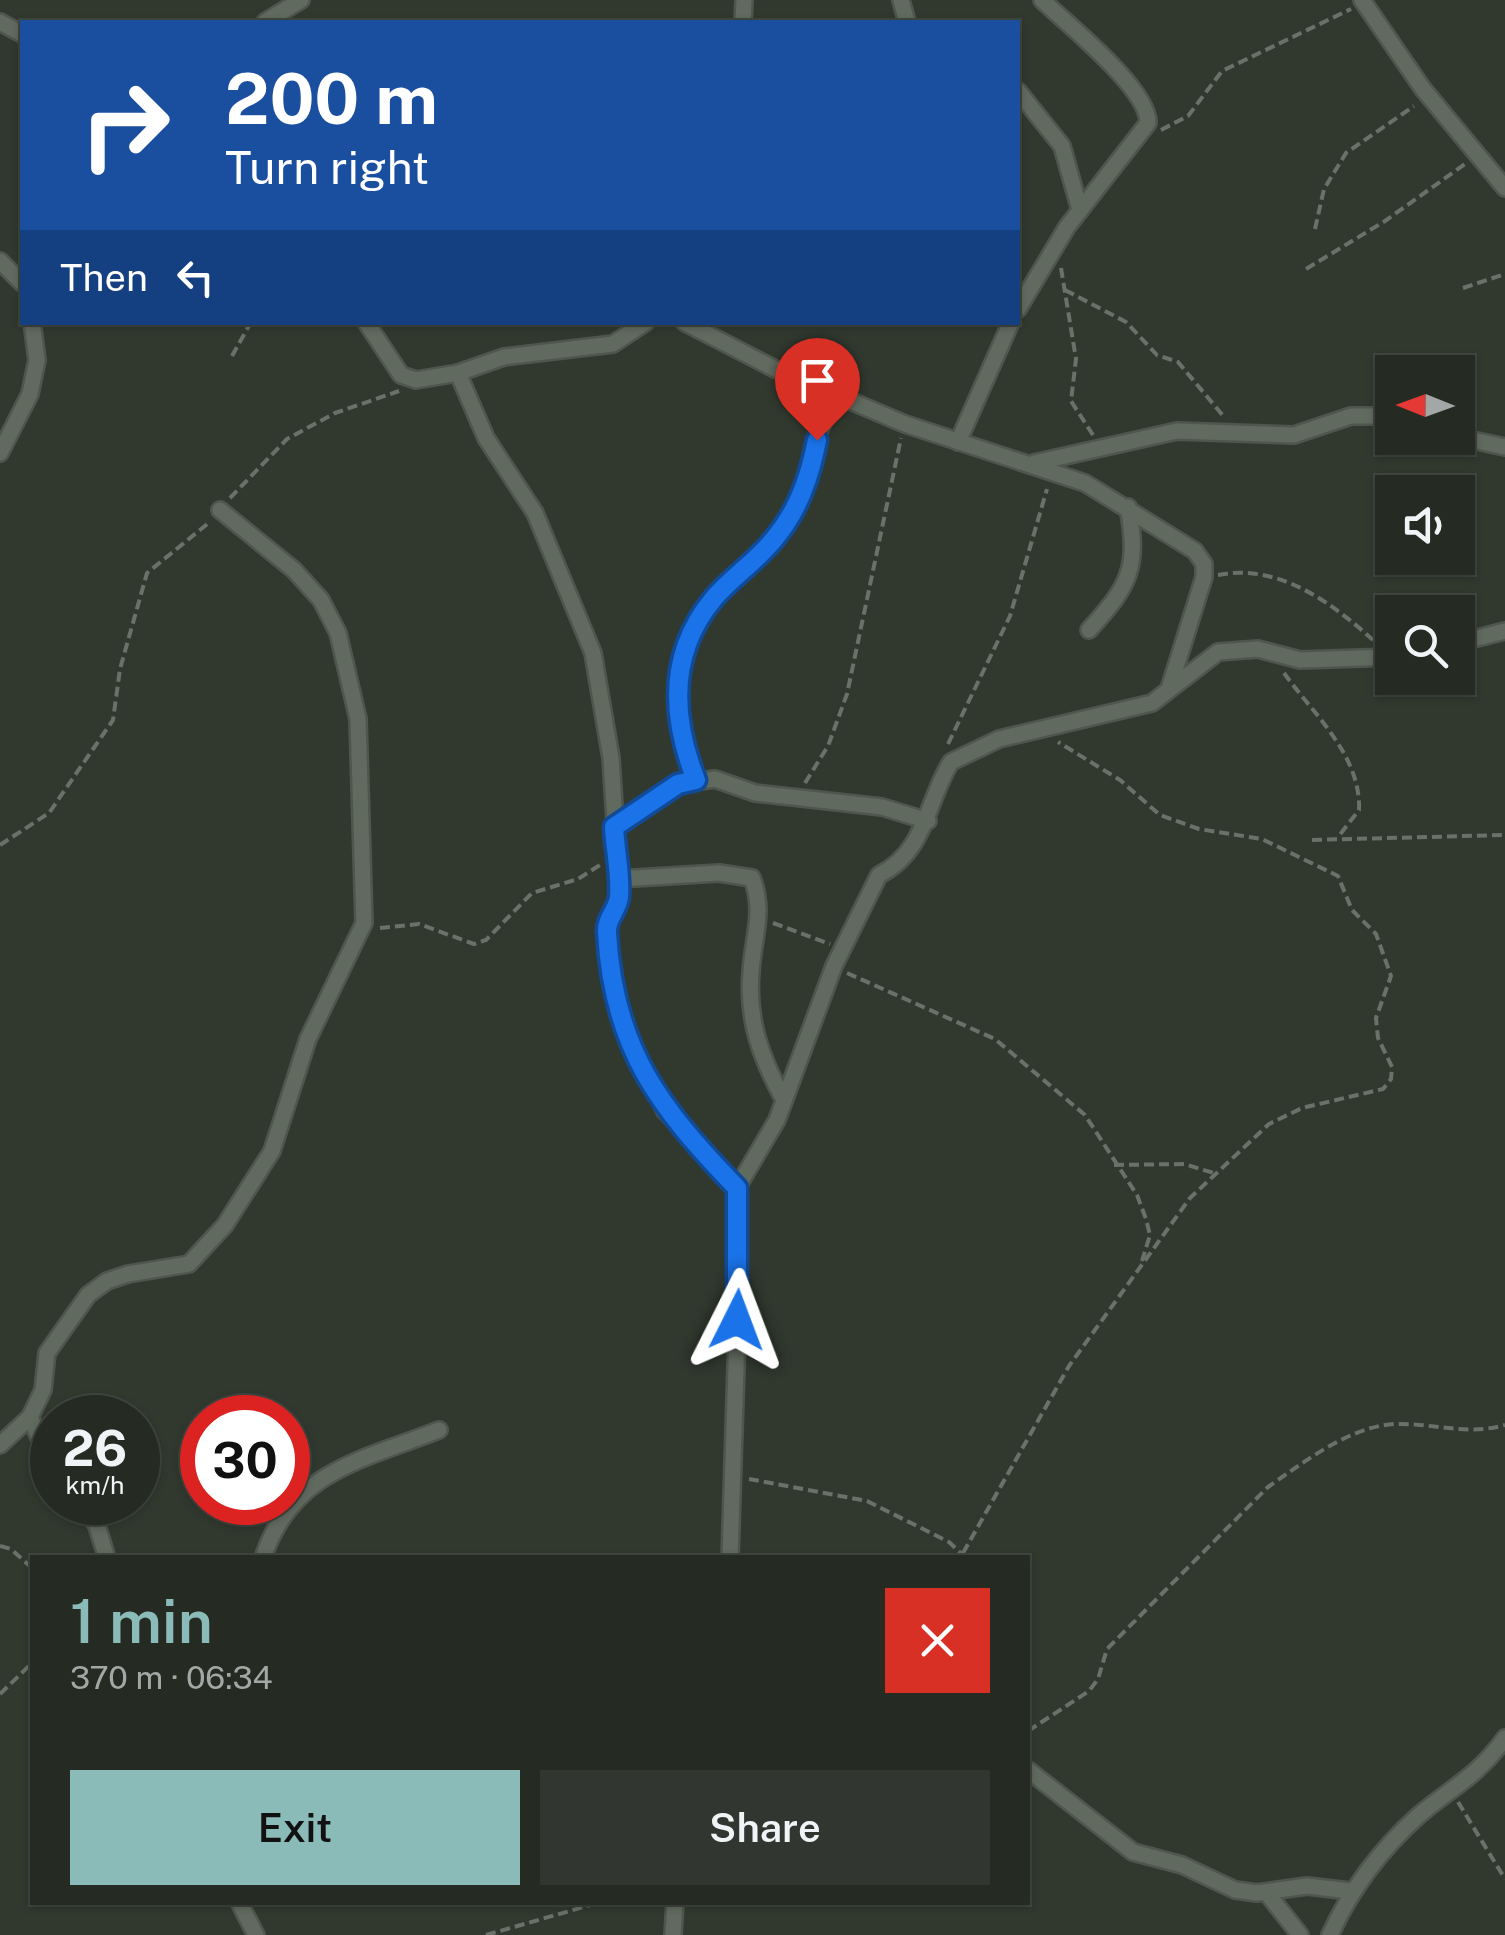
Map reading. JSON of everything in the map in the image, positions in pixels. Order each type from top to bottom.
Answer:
[{"type":"street","points":[[269,20],[301,0]]},
{"type":"street","points":[[1020,306],[1058,242],[1114,162],[1145,132],[1148,114],[1110,65],[1042,0]]},
{"type":"street","points":[[1363,1],[1424,89],[1505,188]]},
{"type":"street","points":[[0,47],[11,29]]},
{"type":"street","points":[[1020,94],[1062,146],[1080,210]]},
{"type":"street","points":[[0,261],[20,281]]},
{"type":"street","points":[[0,454],[23,413],[33,383],[37,360],[32,325]]},
{"type":"street","points":[[368,325],[386,358],[402,375],[416,380],[458,373],[504,357],[612,344],[641,325]]},
{"type":"street","points":[[690,325],[841,398],[905,424],[1051,470],[1128,507],[1195,550],[1204,564],[1204,578],[1168,691]]},
{"type":"street","points":[[958,442],[1010,325]]},
{"type":"street","points":[[458,373],[486,438],[535,513],[593,653],[604,702],[620,899],[606,926],[612,978],[630,1042],[665,1110],[737,1188]]},
{"type":"street","points":[[696,780],[683,746],[676,673],[700,619],[714,599],[776,538],[793,512],[811,469],[820,425],[841,398]]},
{"type":"street","points":[[1032,464],[1177,431],[1294,435],[1351,416],[1375,416]]},
{"type":"street","points":[[1475,440],[1505,446]]},
{"type":"street","points":[[1089,630],[1131,575],[1134,543],[1128,507]]},
{"type":"street","points":[[40,1395],[47,1353],[88,1295],[108,1281],[128,1274],[189,1264],[256,1180],[288,1112],[308,1038],[364,924],[358,719],[338,633],[321,600],[303,580],[220,510]]},
{"type":"street","points":[[1475,639],[1505,631]]},
{"type":"street","points":[[730,1555],[737,1188],[784,1100],[834,966],[879,875],[894,868],[928,821],[948,767],[957,757],[981,745],[1132,710],[1168,691],[1218,652],[1236,648],[1300,660],[1375,658]]},
{"type":"street","points":[[614,827],[678,784],[714,779],[755,792],[882,807],[928,821]]},
{"type":"street","points":[[618,878],[740,874],[752,878],[760,919],[750,976],[756,1043],[784,1100]]},
{"type":"street","points":[[0,1445],[30,1418]]},
{"type":"street","points":[[264,1555],[282,1514],[319,1477],[439,1430]]},
{"type":"street","points":[[95,1525],[106,1555]]},
{"type":"street","points":[[1330,1935],[1350,1891],[1416,1818],[1454,1793],[1486,1764],[1505,1738]]},
{"type":"street","points":[[1030,1772],[1132,1852],[1182,1865],[1235,1890],[1266,1892],[1307,1886],[1350,1891]]},
{"type":"street","points":[[1266,1892],[1300,1935]]},
{"type":"street","points":[[241,1905],[256,1935]]},
{"type":"street","points":[[673,1935],[675,1905]]},
{"type":"path","points":[[1145,132],[1165,130],[1188,116],[1222,71],[1363,1]]},
{"type":"path","points":[[1315,228],[1324,189],[1340,160],[1361,140],[1405,116],[1424,89]]},
{"type":"path","points":[[1306,269],[1385,221],[1478,156]]},
{"type":"path","points":[[1058,242],[1076,359],[1071,401],[1094,436],[1096,450]]},
{"type":"path","points":[[1464,288],[1505,274]]},
{"type":"path","points":[[1065,290],[1126,322],[1157,355],[1178,362],[1223,414],[1232,432]]},
{"type":"path","points":[[232,356],[249,325]]},
{"type":"path","points":[[0,845],[49,813],[113,720],[116,684],[147,573],[220,510],[254,468],[287,439],[335,413],[385,398],[416,380]]},
{"type":"path","points":[[795,798],[828,746],[847,694],[905,424]]},
{"type":"path","points":[[948,767],[948,740],[986,673],[1019,592],[1051,470]]},
{"type":"path","points":[[1204,578],[1228,573],[1256,576],[1312,592],[1375,643]]},
{"type":"path","points":[[1268,652],[1340,744],[1356,779],[1359,810],[1338,838]]},
{"type":"path","points":[[734,1474],[764,1485],[867,1501],[918,1524],[965,1555],[1069,1366],[1190,1198],[1269,1124],[1302,1108],[1383,1089],[1391,1079],[1392,1066],[1378,1038],[1376,1018],[1391,976],[1376,934],[1352,910],[1338,876],[1262,839],[1199,829],[1160,815],[1120,780],[1037,729]]},
{"type":"path","points":[[1312,840],[1505,835]]},
{"type":"path","points":[[364,924],[383,928],[419,924],[474,944],[486,940],[532,894],[578,879],[616,853]]},
{"type":"path","points":[[760,919],[832,944],[848,940]]},
{"type":"path","points":[[834,966],[972,1027],[1015,1053],[1085,1114],[1114,1165],[1137,1195],[1146,1218],[1150,1235],[1140,1266]]},
{"type":"path","points":[[1114,1165],[1184,1164],[1217,1174]]},
{"type":"path","points":[[1030,1730],[1088,1690],[1098,1679],[1107,1649],[1268,1486],[1295,1468],[1376,1428],[1394,1424],[1478,1432],[1505,1425]]},
{"type":"path","points":[[0,1546],[11,1549],[30,1566]]},
{"type":"path","points":[[0,1694],[30,1665]]},
{"type":"path","points":[[1454,1793],[1505,1879]]},
{"type":"path","points":[[486,1935],[591,1905]]},
{"type":"route","points":[[737,1320],[737,1188],[665,1110],[648,1082],[630,1042],[612,978],[606,926],[620,899],[614,827],[678,784],[696,780],[683,746],[676,673],[700,619],[714,599],[776,538],[793,512],[805,487],[817,440]]}]
